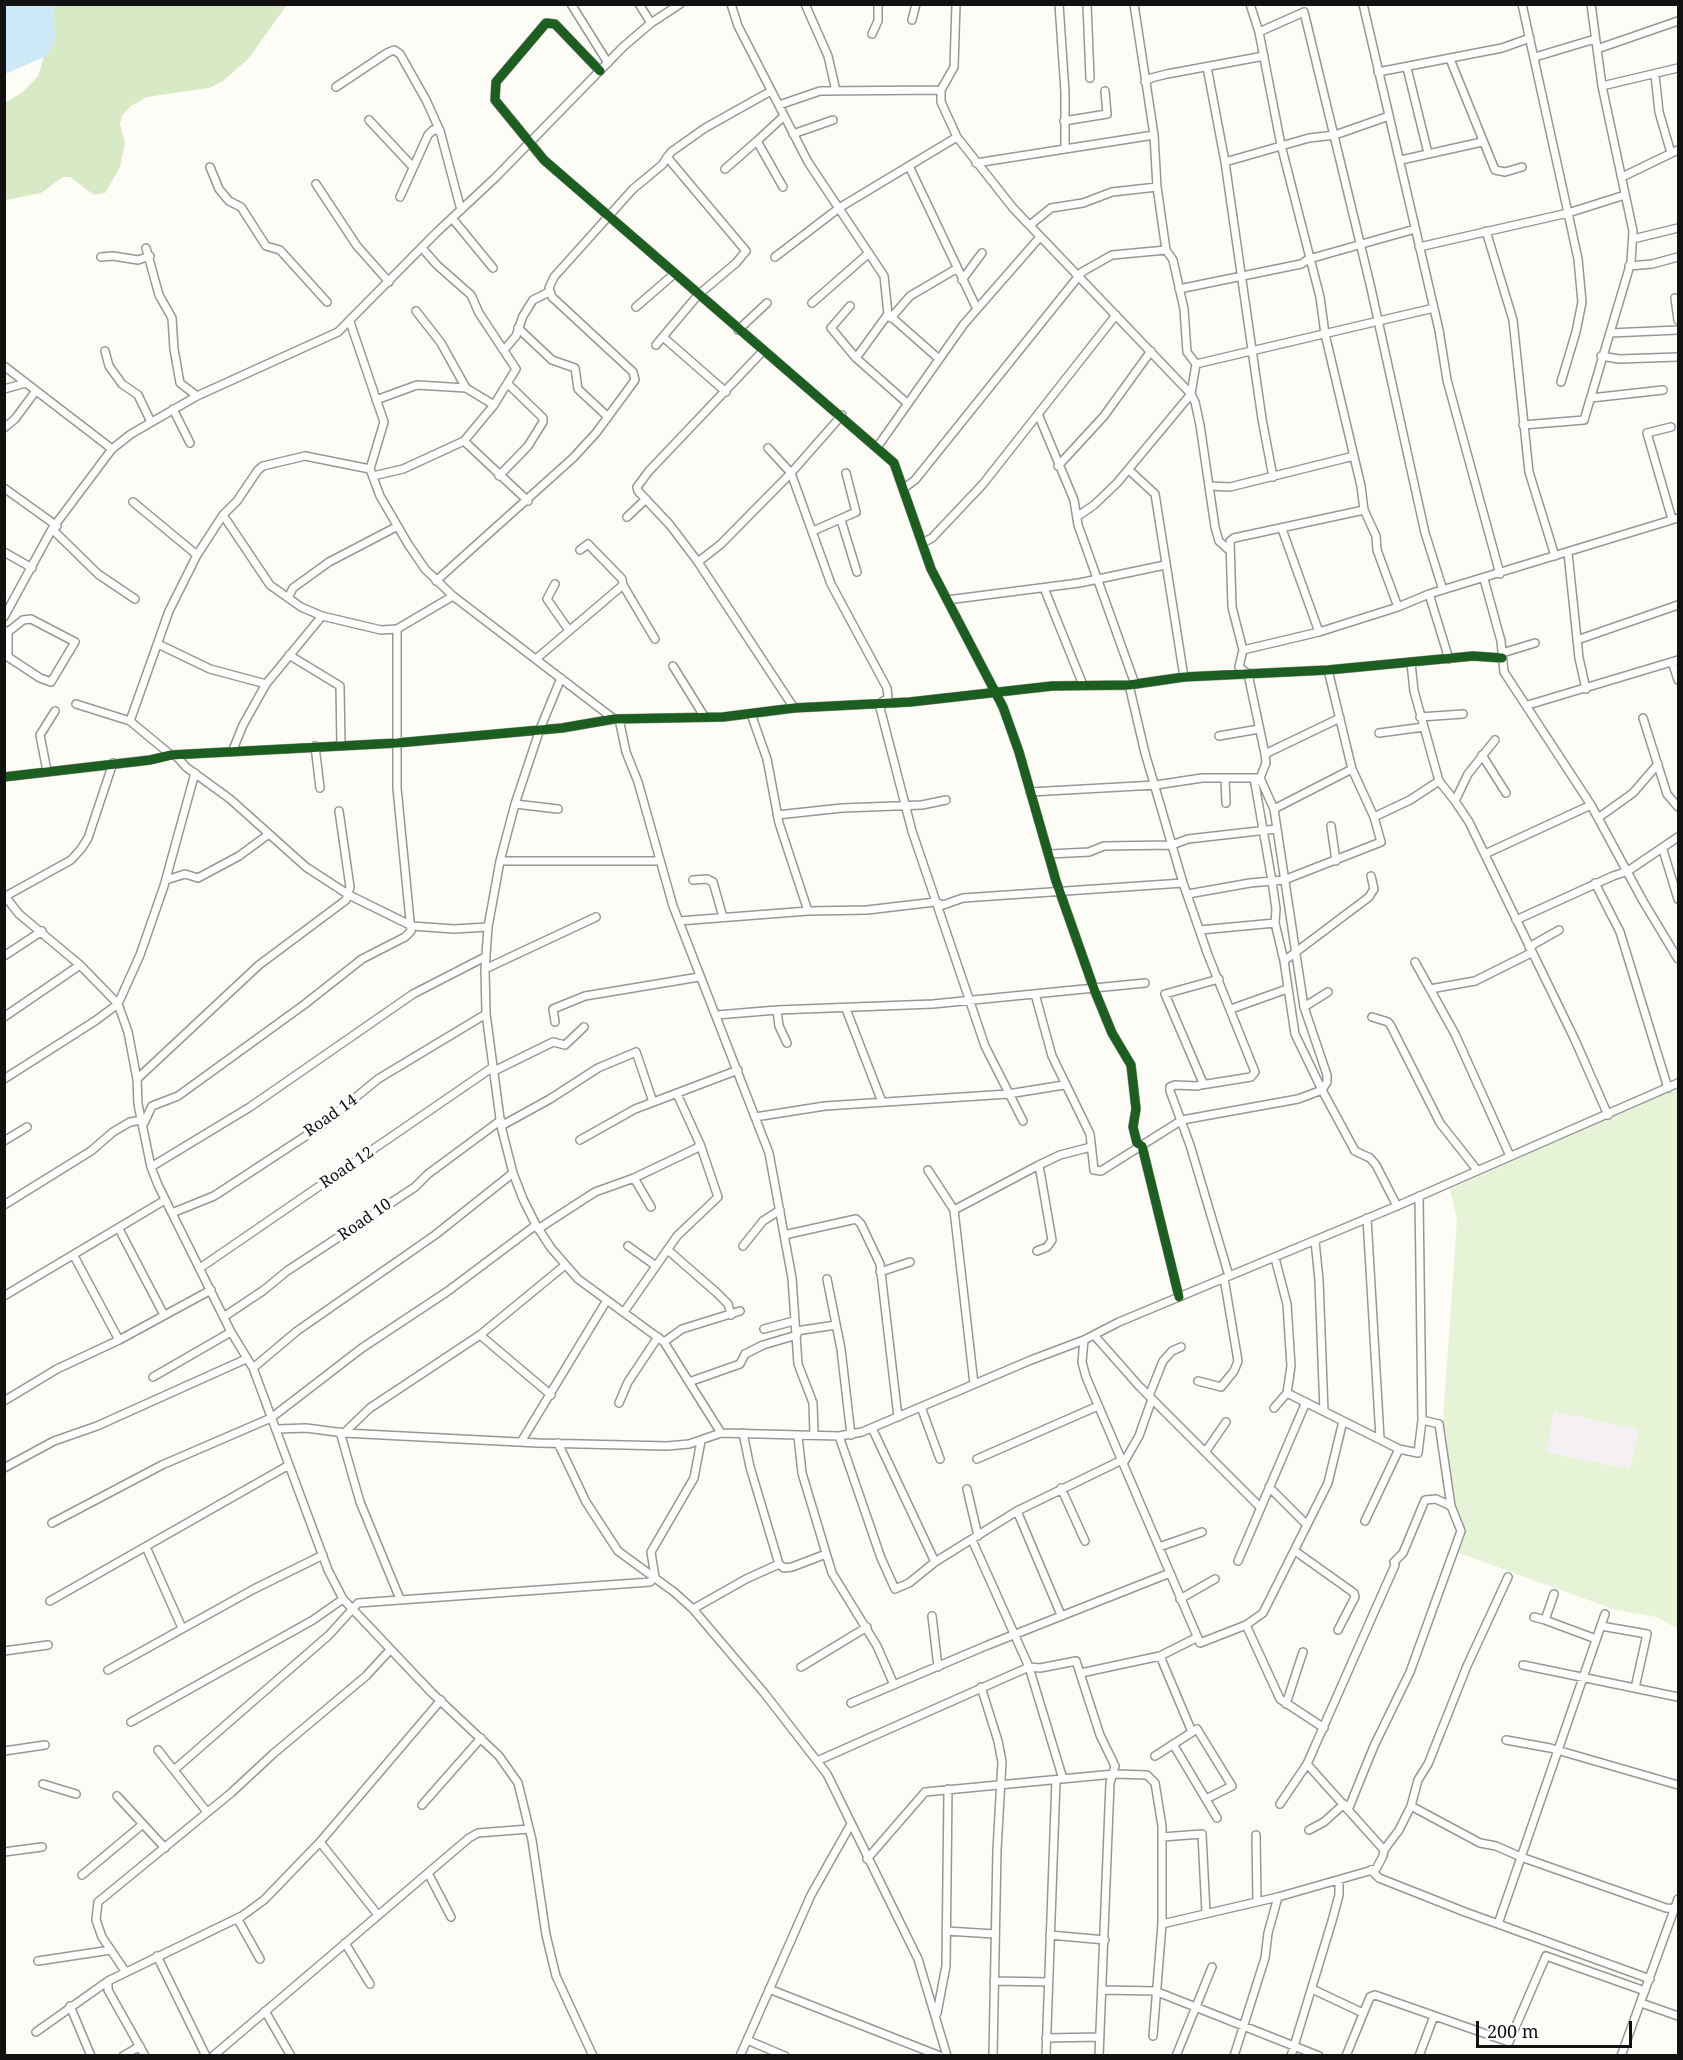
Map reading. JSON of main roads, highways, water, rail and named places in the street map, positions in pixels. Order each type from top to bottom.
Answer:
[{"type":"water","points":[[4,5],[53,5],[55,38],[51,49],[44,57],[5,74]]}]
